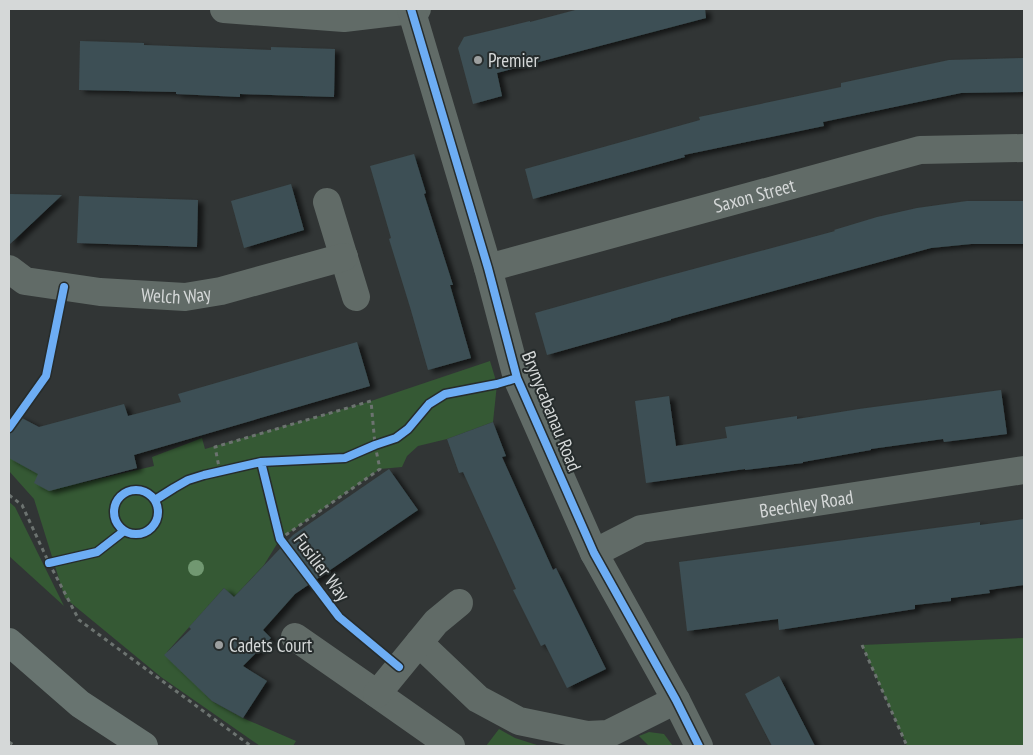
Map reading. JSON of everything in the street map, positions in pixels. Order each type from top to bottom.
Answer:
[{"type":"main road","points":[[9,642],[80,704],[144,746]]},
{"type":"street","points":[[224,9],[344,18],[413,9]]},
{"type":"street","name":"Brynycabanau Road","points":[[413,9],[488,268],[517,378],[594,553],[676,700],[699,746]]},
{"type":"street","name":"Saxon Street","points":[[488,268],[920,150],[1024,148]]},
{"type":"street","points":[[328,202],[356,296]]},
{"type":"street","name":"Welch Way","points":[[9,270],[25,281],[100,292],[185,297],[221,291],[344,256]]},
{"type":"street","name":"Beechley Road","points":[[594,553],[641,529],[1024,470]]},
{"type":"street","points":[[377,694],[436,622],[460,603]]},
{"type":"street","points":[[295,637],[451,746]]},
{"type":"street","points":[[419,643],[478,699],[519,721],[587,734],[608,734],[676,700]]},
{"type":"path","points":[[9,495],[22,505],[52,562],[79,620],[251,746]]},
{"type":"path","points":[[862,645],[907,746]]},
{"type":"path","points":[[9,742],[15,746]]},
{"type":"green space","points":[[490,361],[497,384],[493,422],[447,439],[418,446],[407,456],[402,467],[380,469],[280,539],[264,565],[234,597],[224,588],[167,652],[212,701],[243,718],[296,741],[293,746],[260,746],[161,677],[65,598],[34,499],[9,471],[9,449],[14,450],[42,470],[39,476],[59,488],[154,466],[152,457],[202,438],[205,449],[371,401]]},
{"type":"green space","points":[[9,502],[15,507],[64,606],[9,556]]},
{"type":"green space","points":[[1024,638],[1024,746],[907,746],[862,645]]},
{"type":"green space","points":[[499,729],[515,738],[540,746],[486,746]]},
{"type":"green space","points":[[649,732],[664,734],[673,746],[649,746],[639,736]]},
{"type":"building","points":[[579,9],[705,9],[706,18],[497,73],[502,96],[473,104],[458,48],[464,37]]},
{"type":"building","points":[[80,41],[271,50],[271,47],[335,49],[334,97],[240,94],[240,97],[176,94],[176,92],[79,90]]},
{"type":"building","points":[[1024,58],[1024,92],[961,93],[823,122],[824,126],[684,155],[685,157],[533,199],[525,169],[700,120],[699,117],[841,87],[841,83],[949,60]]},
{"type":"building","points":[[414,154],[426,193],[424,194],[453,285],[450,285],[471,358],[428,370],[389,239],[391,238],[370,166]]},
{"type":"building","points":[[291,184],[304,230],[244,248],[231,201]]},
{"type":"building","points":[[9,194],[62,195],[9,245]]},
{"type":"building","points":[[79,196],[198,200],[197,247],[77,243]]},
{"type":"building","points":[[967,201],[1024,201],[1024,244],[971,244],[931,248],[547,355],[535,313],[835,231],[877,217],[917,208]]},
{"type":"building","points":[[357,342],[370,386],[134,455],[137,468],[49,491],[34,483],[38,474],[9,458],[9,433],[18,416],[39,427],[124,404],[128,416],[181,402],[178,394]]},
{"type":"building","points":[[1001,390],[1007,434],[944,442],[943,439],[871,449],[803,463],[646,483],[635,401],[669,396],[676,446],[727,438],[725,427],[797,416],[797,419]]},
{"type":"building","points":[[493,422],[506,456],[502,457],[553,570],[556,568],[606,669],[567,688],[545,644],[541,646],[513,590],[516,589],[463,472],[459,473],[447,439]]},
{"type":"building","points":[[389,469],[418,510],[295,594],[263,630],[271,638],[243,666],[267,681],[243,718],[212,701],[164,655],[191,629],[189,627],[224,588],[234,597],[293,535]]},
{"type":"building","points":[[1024,519],[1024,585],[989,590],[990,593],[951,598],[951,601],[915,605],[915,609],[779,630],[778,619],[687,631],[679,562],[980,522],[980,525]]},
{"type":"building","points":[[779,676],[815,746],[772,746],[745,694]]},
{"type":"cycle path","points":[[411,9],[488,268],[517,378],[594,553],[676,700],[699,746]]},
{"type":"cycle path","points":[[9,428],[46,376],[64,287]]},
{"type":"cycle path","points":[[155,500],[188,480],[261,462],[345,458],[396,438],[408,429],[429,404],[445,394],[497,384],[517,378]]},
{"type":"cycle path","name":"Fusilier Way","points":[[261,462],[280,539],[339,617],[399,667]]},
{"type":"cycle path","points":[[140,490],[152,496],[157,503],[158,512],[157,521],[152,528],[145,533],[132,534],[120,528],[115,521],[114,508],[120,496],[127,491],[140,490]]},
{"type":"cycle path","points":[[49,563],[97,552],[124,531]]},
{"type":"place","name":"Premier","points":[[478,60]]},
{"type":"place","name":"Cadets Court","points":[[219,645]]}]
